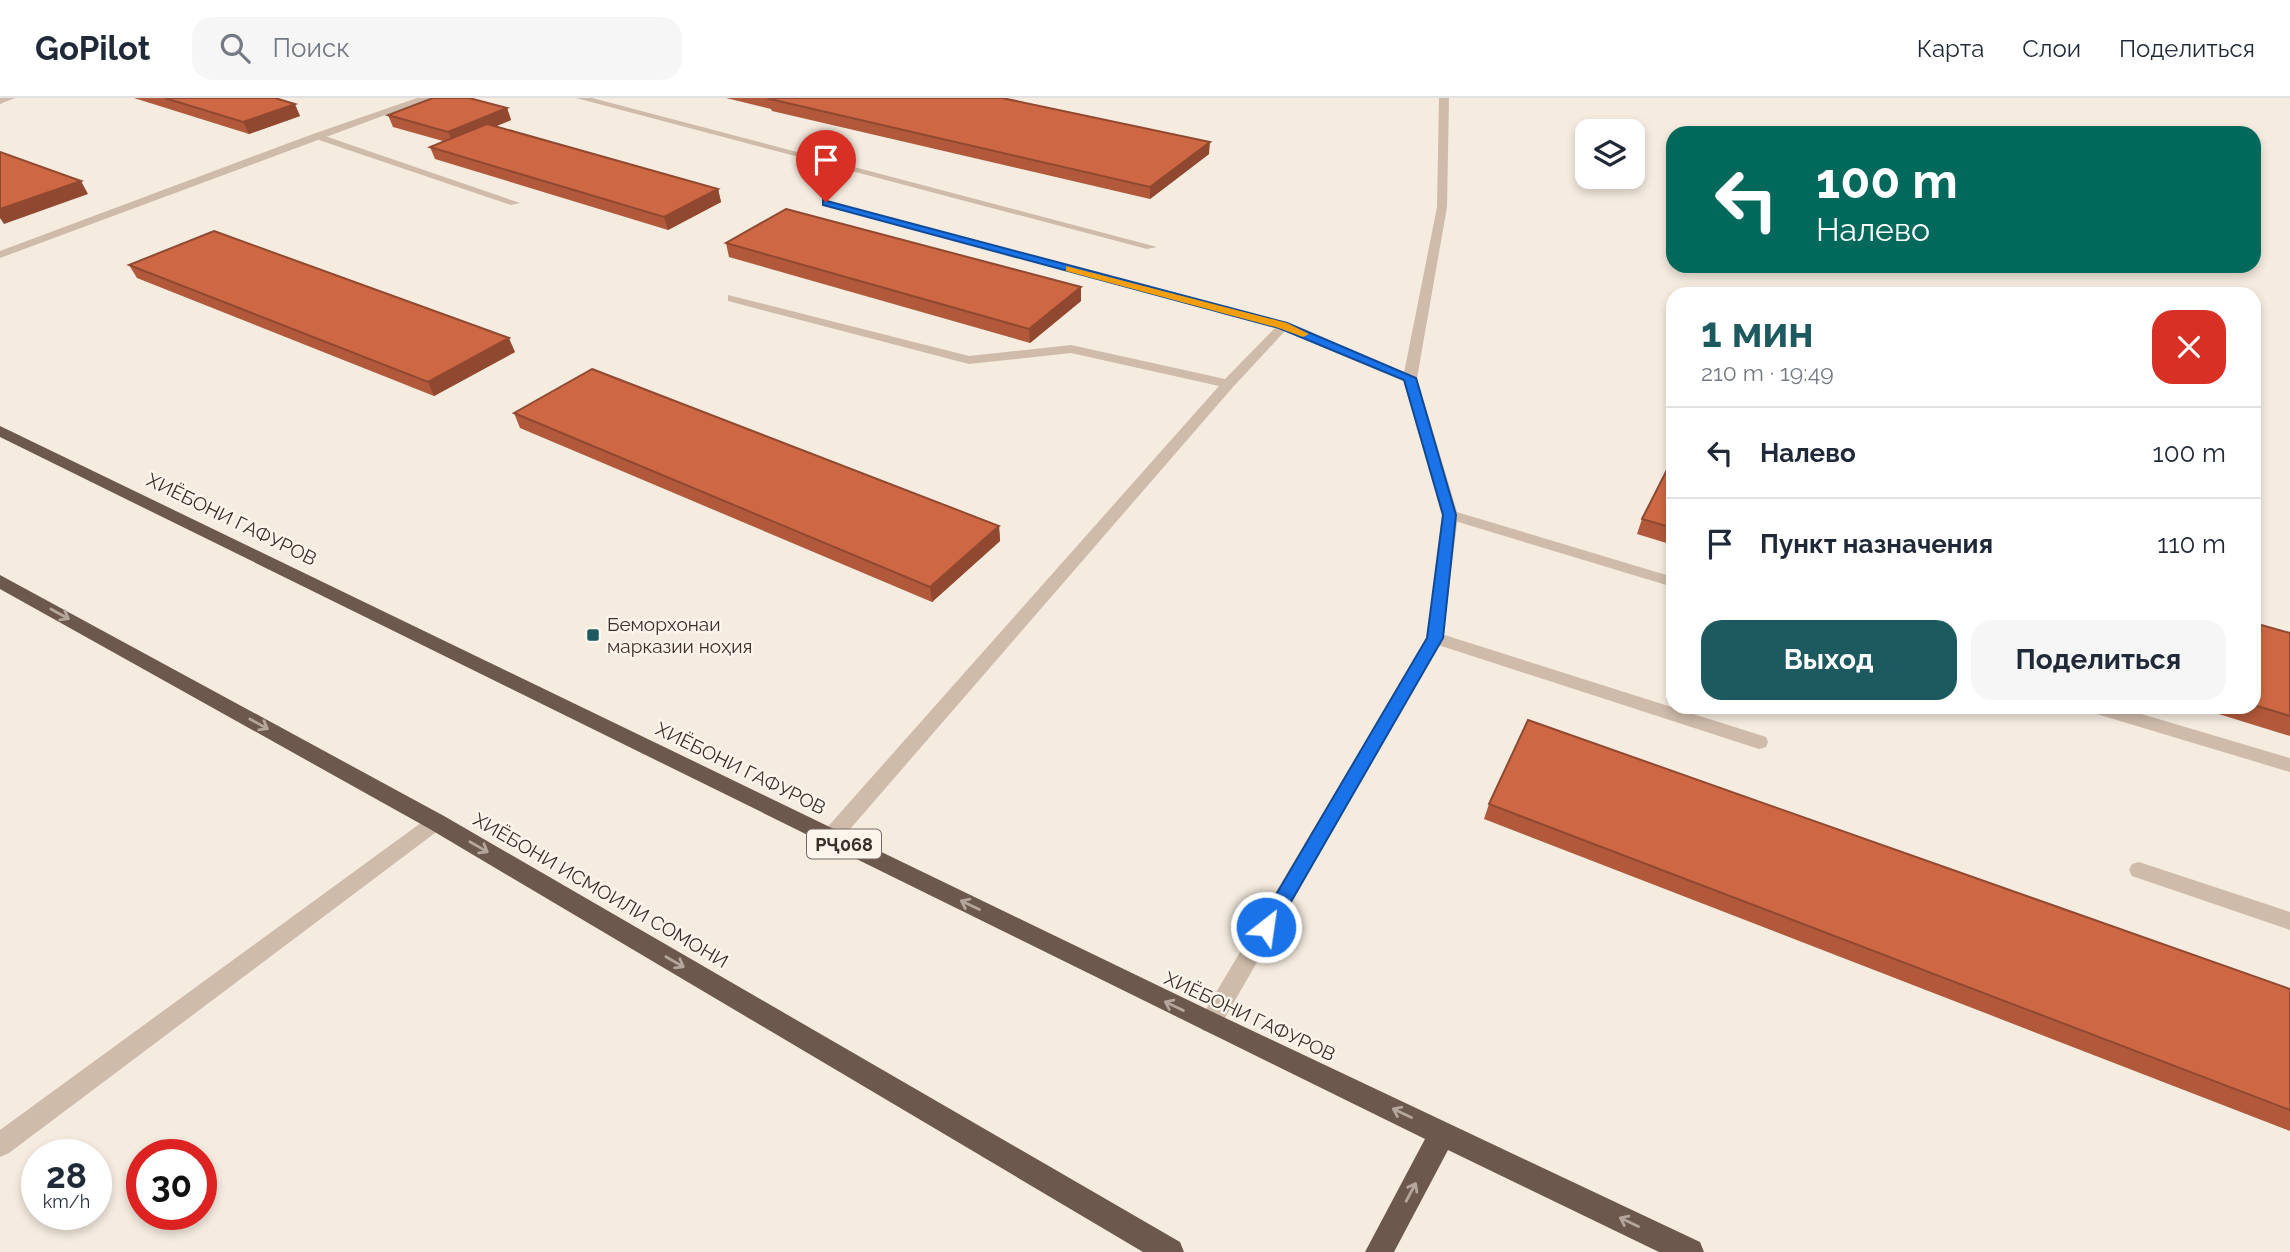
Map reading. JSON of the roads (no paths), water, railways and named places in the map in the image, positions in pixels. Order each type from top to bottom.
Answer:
[{"type":"highway","name":"ХИЁБОНИ ГАФУРОВ","points":[[0,431],[1210,1023],[1690,1252]]},
{"type":"highway","name":"ХИЁБОНИ ИСМОИЛИ СОМОНИ","points":[[0,581],[436,822],[1170,1252]]},
{"type":"highway","points":[[1379,1252],[1443,1132]]},
{"type":"street","points":[[0,101],[10,98]]},
{"type":"street","points":[[0,255],[316,136],[426,98]]},
{"type":"street","points":[[581,98],[1151,247]]},
{"type":"street","points":[[1210,1023],[1435,638],[1450,515],[1410,378],[1442,207],[1444,98]]},
{"type":"street","points":[[316,136],[515,203]]},
{"type":"street","points":[[826,202],[1283,326],[1410,378]]},
{"type":"street","points":[[732,298],[969,360],[1070,349],[1228,384]]},
{"type":"street","points":[[831,837],[1228,384],[1283,326]]},
{"type":"street","points":[[1450,515],[1666,580]]},
{"type":"street","points":[[1435,638],[1666,712]]},
{"type":"street","points":[[1672,714],[1759,742]]},
{"type":"street","points":[[2119,714],[2290,765]]},
{"type":"street","points":[[0,1145],[436,822]]},
{"type":"street","points":[[2139,870],[2290,921]]},
{"type":"place","name":"Беморхонаи марказии ноҳия","points":[[593,635]]}]
